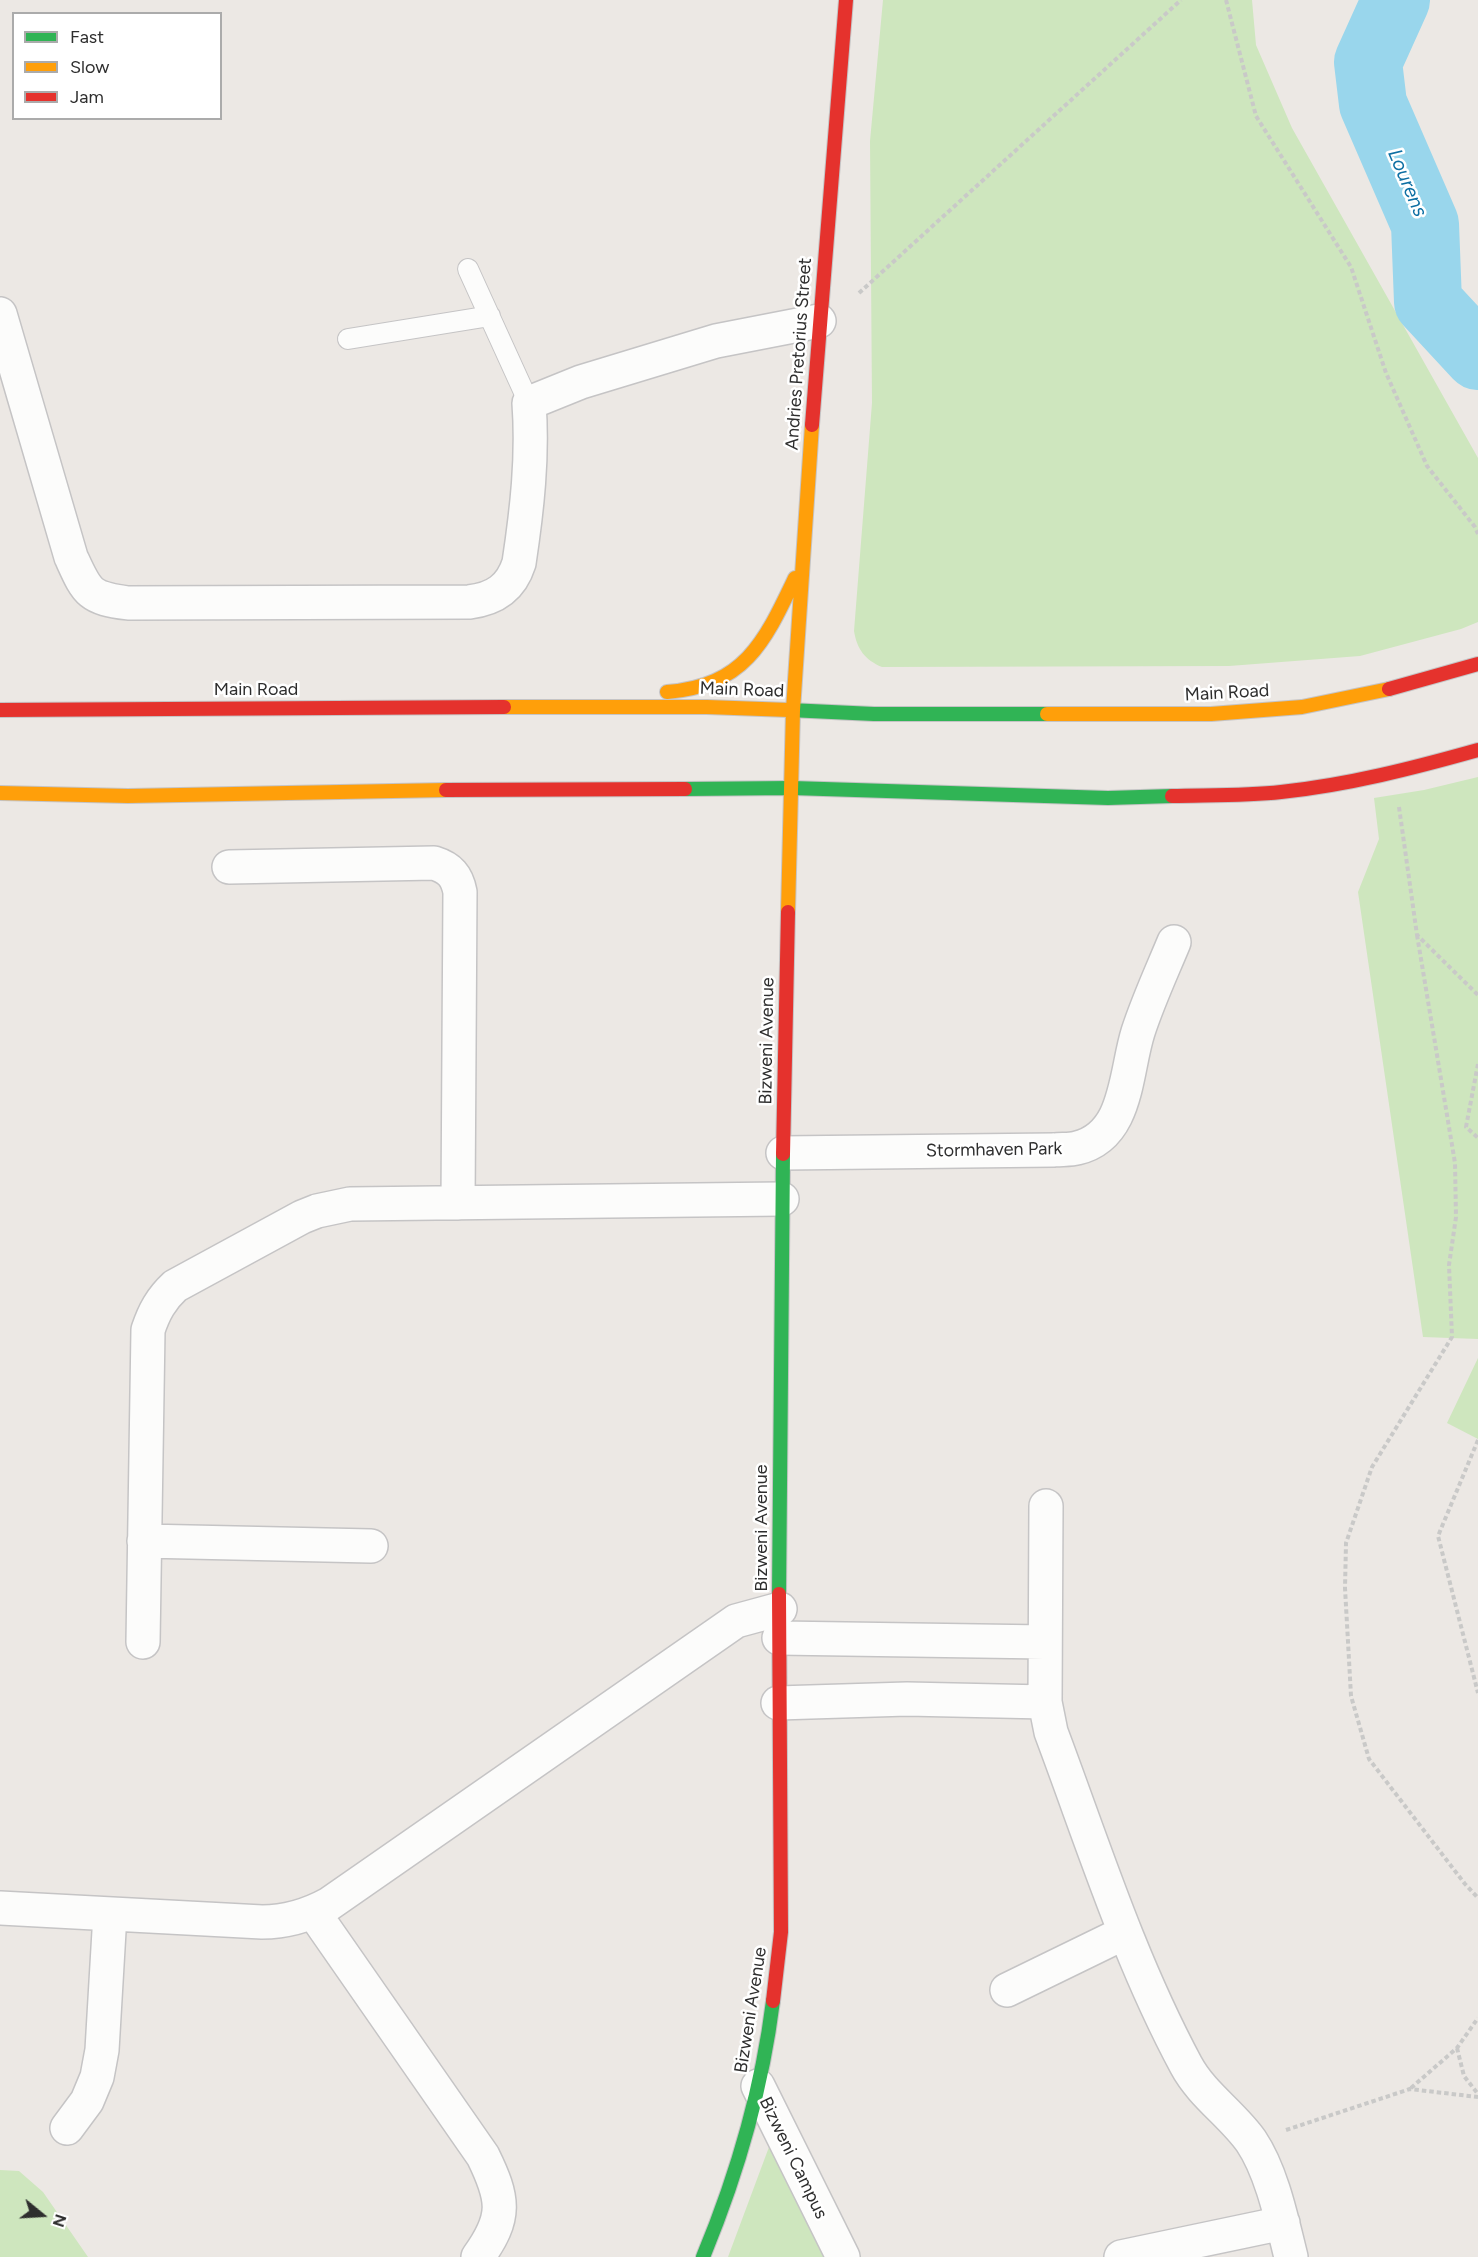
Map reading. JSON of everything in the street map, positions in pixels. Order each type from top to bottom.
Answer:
[{"type":"main road","name":"Andries Pretorius Street","points":[[793,710],[819,321],[846,0]]},
{"type":"main road","points":[[577,706],[614,698],[692,688],[709,684],[735,669],[769,632],[801,567]]},
{"type":"main road","name":"Main Road","points":[[0,710],[577,706],[707,707],[874,714],[1211,714],[1302,707],[1390,689],[1478,664]]},
{"type":"main road","name":"Bizweni Avenue","points":[[703,2257],[744,2143],[758,2086],[766,2048],[781,1932],[778,1703],[782,1199],[793,710]]},
{"type":"main road","points":[[0,793],[128,796],[333,790],[792,788],[1108,798],[1281,792],[1354,781],[1478,750]]},
{"type":"street","points":[[0,314],[71,557],[85,587],[104,600],[128,603],[469,602],[497,595],[508,586],[519,563],[528,483],[531,433],[529,403],[581,382],[716,341],[819,321]]},
{"type":"street","points":[[230,867],[434,863],[451,871],[458,881],[460,892],[458,1203]]},
{"type":"street","name":"Stormhaven Park","points":[[783,1152],[1054,1150],[1076,1148],[1093,1142],[1104,1133],[1116,1117],[1124,1096],[1138,1034],[1174,942]]},
{"type":"street","points":[[143,1642],[148,1330],[153,1313],[162,1298],[175,1286],[317,1211],[351,1204],[782,1199]]},
{"type":"street","points":[[1046,1506],[1045,1702],[1051,1732],[1124,1933],[1188,2068],[1207,2095],[1251,2140],[1264,2165],[1291,2257]]},
{"type":"street","points":[[144,1541],[371,1546]]},
{"type":"street","points":[[0,1908],[262,1922],[297,1919],[314,1913],[736,1621],[1045,1642]]},
{"type":"street","points":[[778,1703],[907,1699],[1045,1702]]},
{"type":"street","points":[[314,1913],[483,2156],[495,2180],[500,2211],[496,2228],[478,2257]]},
{"type":"street","points":[[67,2128],[87,2102],[97,2077],[102,2050],[110,1914]]},
{"type":"street","points":[[1007,1990],[1124,1933]]},
{"type":"street","name":"Bizweni Campus","points":[[758,2086],[836,2243]]},
{"type":"street","points":[[1121,2257],[1282,2223]]},
{"type":"lane","points":[[468,269],[529,403]]},
{"type":"lane","points":[[348,339],[490,316]]},
{"type":"path","points":[[819,321],[859,292],[1181,0]]},
{"type":"path","points":[[1226,0],[1256,116],[1351,267],[1386,373],[1426,466],[1475,527],[1478,534]]},
{"type":"path","points":[[1394,772],[1417,935],[1455,1163],[1456,1217],[1449,1265],[1452,1337],[1372,1467],[1346,1543],[1351,1696],[1369,1759],[1478,1898]]},
{"type":"path","points":[[1417,935],[1478,995]]},
{"type":"path","points":[[1478,1064],[1466,1127],[1478,1138]]},
{"type":"path","points":[[1478,1440],[1438,1536],[1478,1693]]},
{"type":"path","points":[[1251,2140],[1410,2088],[1457,2048],[1478,2018]]},
{"type":"path","points":[[1457,2048],[1464,2076],[1478,2095]]},
{"type":"path","points":[[1410,2088],[1478,2095]]},
{"type":"green space","points":[[883,0],[1252,0],[1256,45],[1292,128],[1478,458],[1478,622],[1461,629],[1360,656],[1229,666],[882,667],[866,657],[857,643],[854,631],[872,403],[870,141]]},
{"type":"green space","points":[[1478,777],[1478,1339],[1423,1337],[1358,892],[1379,839],[1374,798],[1424,790]]},
{"type":"green space","points":[[1478,1358],[1478,1439],[1447,1423]]},
{"type":"green space","points":[[769,2147],[782,2150],[833,2257],[728,2257]]},
{"type":"green space","points":[[0,2170],[19,2171],[43,2192],[88,2257],[0,2257]]},
{"type":"waterway","name":"Lourens","points":[[1396,0],[1368,62],[1373,104],[1425,224],[1428,302],[1478,356]]},
{"type":"traffic: fast","points":[[789,710],[874,714],[1047,714]]},
{"type":"traffic: fast","points":[[685,789],[792,788],[1108,798],[1172,796]]},
{"type":"traffic: fast","points":[[779,1594],[783,1154]]},
{"type":"traffic: fast","points":[[703,2257],[727,2195],[747,2131],[762,2067],[773,2001]]},
{"type":"traffic: slow","points":[[788,912],[793,710],[812,425]]},
{"type":"traffic: slow","points":[[667,692],[694,688],[716,681],[734,670],[762,640],[795,578]]},
{"type":"traffic: slow","points":[[1047,714],[1211,714],[1302,707],[1389,689]]},
{"type":"traffic: slow","points":[[504,707],[707,707],[789,710]]},
{"type":"traffic: slow","points":[[0,793],[128,796],[446,790]]},
{"type":"traffic: jam","points":[[812,425],[846,0]]},
{"type":"traffic: jam","points":[[1389,689],[1478,664]]},
{"type":"traffic: jam","points":[[0,710],[504,707]]},
{"type":"traffic: jam","points":[[1172,796],[1254,794],[1306,789],[1381,775],[1478,750]]},
{"type":"traffic: jam","points":[[446,790],[685,789]]},
{"type":"traffic: jam","points":[[783,1154],[788,912]]},
{"type":"traffic: jam","points":[[773,2001],[781,1932],[779,1594]]}]
